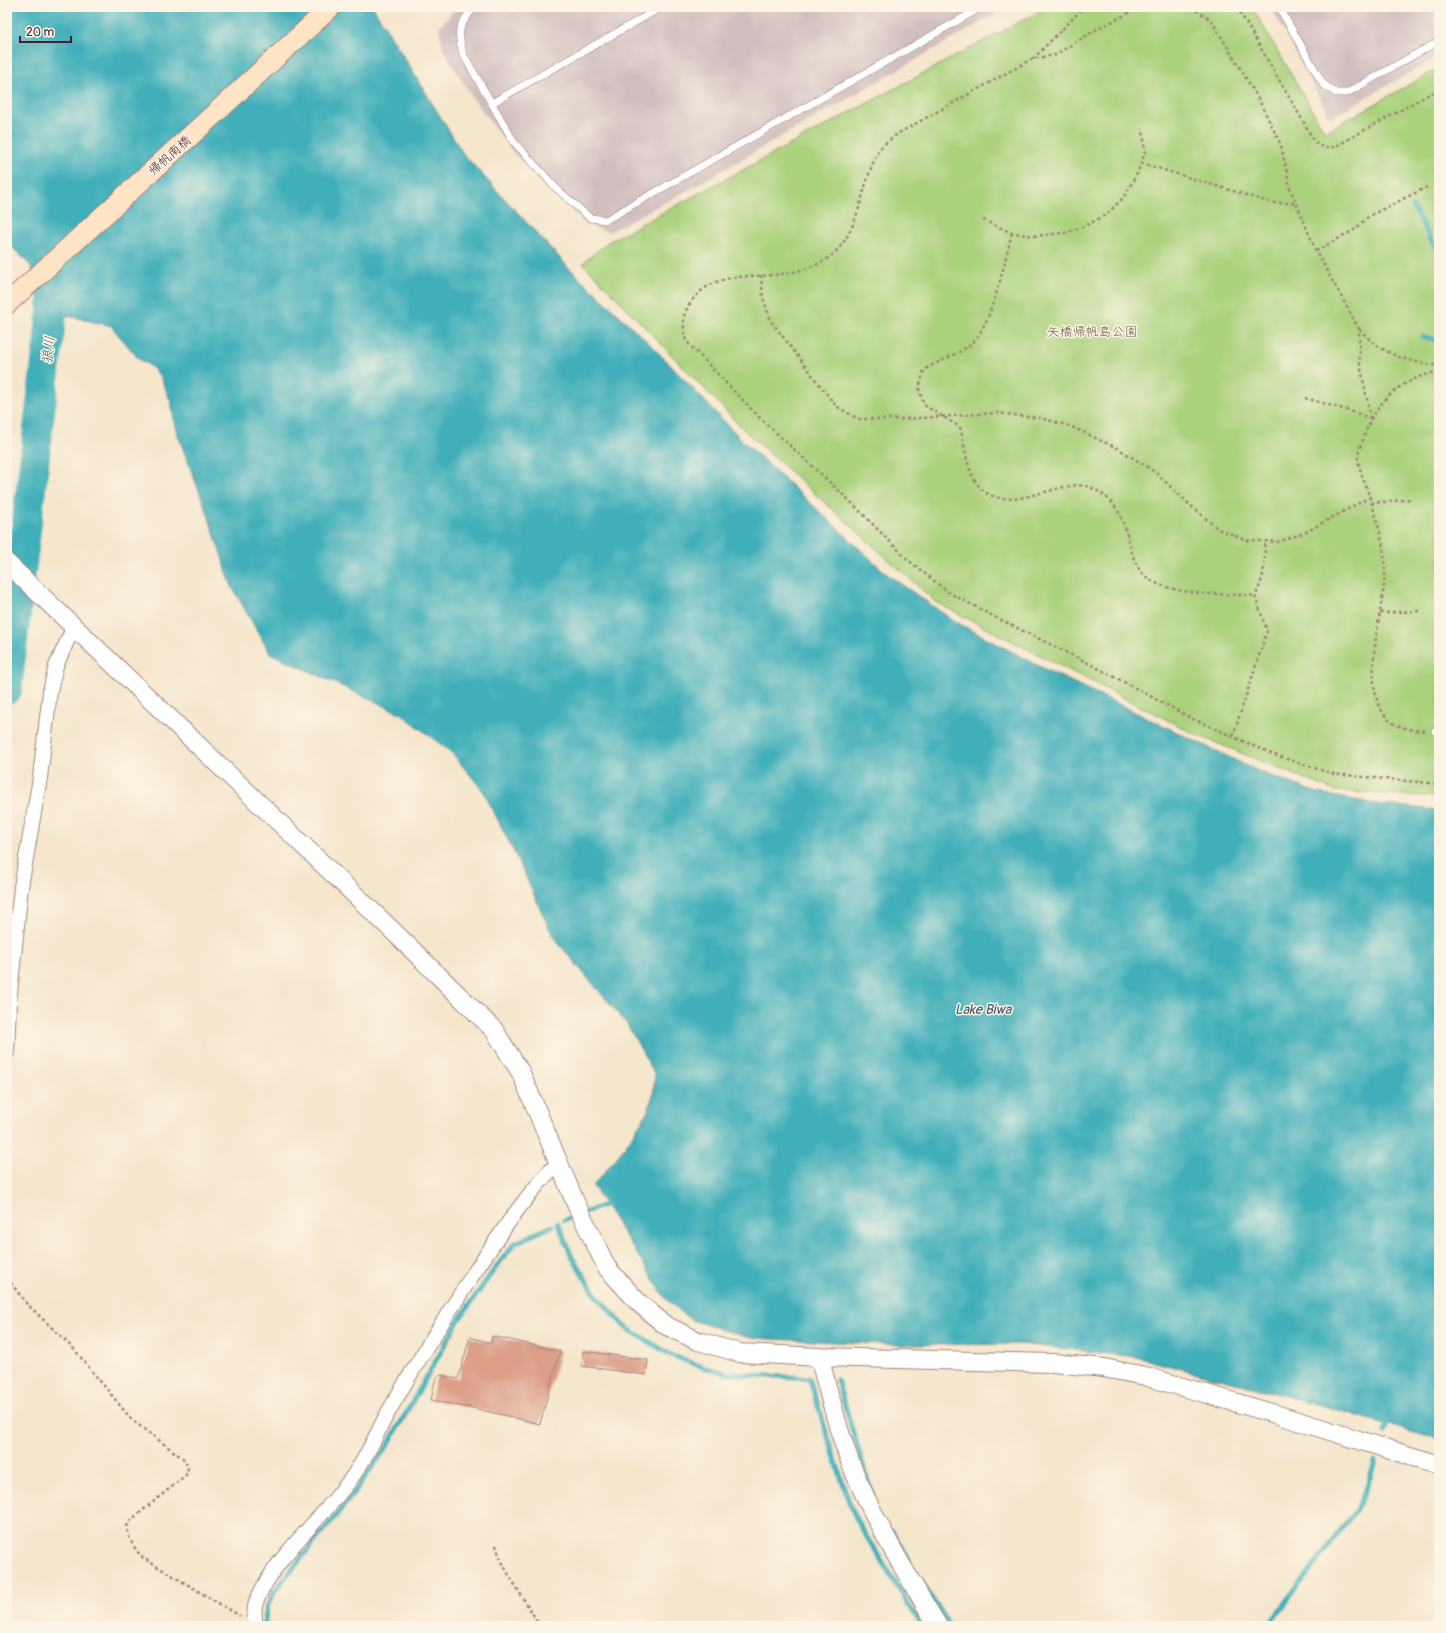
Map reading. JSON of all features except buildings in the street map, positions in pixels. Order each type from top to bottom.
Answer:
[{"type":"main road","name":"帰帆南橋","points":[[7,304],[331,7]]},
{"type":"street","points":[[7,563],[54,606],[396,933],[494,1030],[521,1073],[576,1204],[607,1268],[639,1303],[666,1325],[698,1341],[740,1353],[819,1357],[1052,1363],[1104,1368],[1145,1376],[1285,1417],[1439,1465]]},
{"type":"street","points":[[7,1052],[9,1003],[21,887],[40,778],[50,691],[56,666],[74,626]]},
{"type":"street","points":[[256,1624],[255,1604],[269,1579],[287,1554],[355,1473],[398,1396],[499,1235],[539,1182],[558,1163]]},
{"type":"street","points":[[819,1357],[841,1433],[859,1483],[889,1543],[938,1626]]},
{"type":"lane","points":[[474,7],[460,26],[459,38],[463,54],[514,142],[556,188],[590,218],[606,220],[982,7]]},
{"type":"lane","points":[[492,103],[662,7]]},
{"type":"lane","points":[[1279,7],[1323,84],[1336,94],[1347,93],[1439,41]]},
{"type":"path","points":[[1084,7],[1032,59],[897,134],[880,149],[872,167],[860,208],[849,233],[838,250],[822,262],[774,275],[739,276],[711,283],[697,294],[685,308],[683,325],[686,341],[758,416],[849,500],[908,560],[948,592],[996,618],[1094,666],[1191,718],[1272,754],[1333,774],[1439,784]]},
{"type":"path","points":[[1032,59],[1055,55],[1098,29],[1139,8],[1146,7]]},
{"type":"path","points":[[1191,7],[1211,20],[1258,98],[1281,145],[1290,188],[1316,251],[1359,329],[1373,344],[1391,354],[1418,363],[1439,366]]},
{"type":"path","points":[[983,220],[1012,233],[1034,236],[1064,233],[1090,223],[1107,214],[1124,197],[1141,163],[1145,153],[1144,129]]},
{"type":"path","points":[[1141,163],[1272,203],[1296,203]]},
{"type":"path","points":[[1316,251],[1354,230],[1369,216],[1427,187]]},
{"type":"path","points":[[1012,233],[989,313],[981,331],[972,343],[924,370],[919,388],[924,405],[960,427],[973,476],[983,491],[997,499],[1013,499],[1071,485],[1091,487],[1111,500],[1123,520],[1133,557],[1140,572],[1154,582],[1179,590],[1200,593],[1255,596]]},
{"type":"path","points":[[761,275],[763,298],[771,321],[836,406],[858,419],[997,413],[1040,418],[1070,426],[1119,449],[1155,472],[1218,529],[1247,540],[1277,542],[1304,534],[1370,497]]},
{"type":"path","points":[[1359,329],[1360,364],[1371,418]]},
{"type":"path","points":[[1437,731],[1404,728],[1388,720],[1378,705],[1374,687],[1375,659],[1385,569],[1378,530],[1358,456],[1371,418],[1387,397],[1410,380],[1439,372]]},
{"type":"path","points":[[1305,398],[1371,418]]},
{"type":"path","points":[[1371,503],[1413,499]]},
{"type":"path","points":[[1233,736],[1268,632],[1255,596],[1263,581],[1266,566],[1265,541]]},
{"type":"path","points":[[1380,613],[1420,611]]},
{"type":"path","points":[[7,1278],[27,1304],[74,1349],[131,1419],[185,1460],[188,1468],[186,1475],[131,1520],[127,1526],[128,1536],[135,1549],[143,1558],[230,1612],[256,1624]]},
{"type":"path","points":[[496,1546],[499,1557],[531,1608],[539,1626]]},
{"type":"shaded area","points":[[457,7],[1008,7],[688,190],[609,232],[587,225],[515,155],[471,96],[443,48],[439,27]]},
{"type":"shaded area","points":[[1271,7],[1439,7],[1439,56],[1330,118]]},
{"type":"green space","name":"矢橋帰帆島公園","points":[[1047,7],[1252,7],[1325,132],[1439,68],[1439,797],[1335,791],[1197,735],[937,603],[747,433],[583,263],[608,242]]},
{"type":"water","name":"Lake Biwa","points":[[7,7],[373,7],[464,155],[568,267],[649,343],[743,441],[887,574],[954,621],[1043,668],[1260,772],[1318,793],[1382,805],[1439,810],[1439,1440],[1324,1406],[1136,1357],[1021,1344],[900,1345],[750,1338],[691,1320],[666,1299],[593,1186],[622,1151],[647,1113],[653,1095],[655,1075],[627,1024],[553,937],[523,870],[484,792],[452,753],[400,713],[270,653],[232,587],[207,512],[176,430],[171,402],[161,378],[153,368],[138,358],[111,326],[52,312],[30,265],[7,242]]},
{"type":"waterway","points":[[1413,207],[1439,254]]},
{"type":"waterway","name":"狼川","points":[[7,690],[52,312],[52,271]]},
{"type":"waterway","points":[[1423,337],[1439,340]]},
{"type":"waterway","points":[[564,1220],[610,1203]]},
{"type":"waterway","points":[[558,1223],[572,1257],[595,1294],[625,1327],[671,1355],[705,1368],[730,1374],[809,1378],[849,1502],[858,1523],[922,1626]]},
{"type":"waterway","points":[[267,1626],[264,1622],[268,1604],[276,1589],[347,1502],[388,1445],[460,1318],[496,1267],[515,1243],[552,1226]]},
{"type":"waterway","points":[[837,1380],[871,1490]]},
{"type":"waterway","points":[[1384,1432],[1388,1419]]},
{"type":"waterway","points":[[1268,1626],[1355,1511],[1366,1490],[1375,1461]]},
{"type":"waterway","points":[[892,1531],[909,1560]]},
{"type":"waterway","points":[[920,1579],[949,1626]]}]
